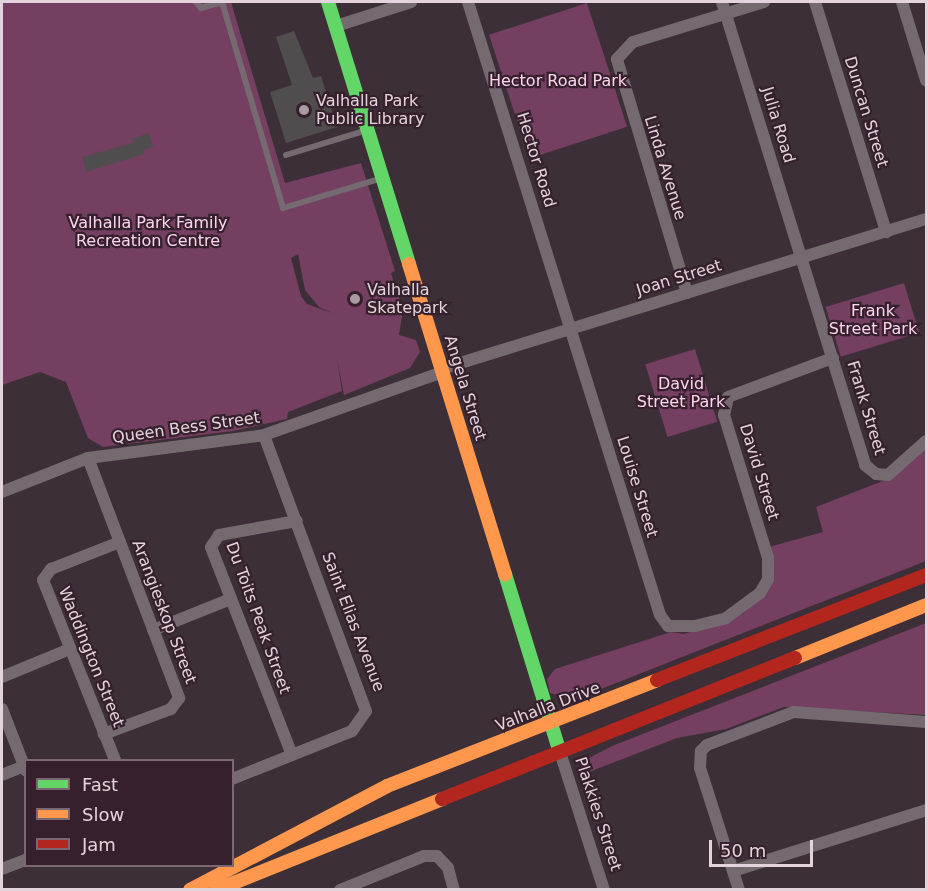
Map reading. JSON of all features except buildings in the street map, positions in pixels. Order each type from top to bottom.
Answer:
[{"type":"main road","name":"Angela Street","points":[[328,2],[560,749]]},
{"type":"main road","name":"Valhalla Drive","points":[[234,867],[377,791],[927,575]]},
{"type":"main road","points":[[216,890],[560,749],[927,604]]},
{"type":"main road","name":"Valhalla Drive","points":[[190,890],[233,867]]},
{"type":"street","points":[[336,26],[411,2]]},
{"type":"street","name":"Hector Road","points":[[468,2],[571,329]]},
{"type":"street","points":[[724,7],[764,2]]},
{"type":"street","name":"Duncan Street","points":[[815,2],[886,232]]},
{"type":"street","points":[[902,2],[927,81]]},
{"type":"street","name":"Linda Avenue","points":[[687,293],[618,73],[620,52],[633,42],[724,7]]},
{"type":"street","name":"Julia Road","points":[[724,7],[802,258]]},
{"type":"street","name":"Joan Street","points":[[442,371],[927,219]]},
{"type":"street","name":"Frank Street","points":[[802,258],[865,465],[880,475],[896,470],[927,441]]},
{"type":"street","name":"Louise Street","points":[[571,329],[660,615],[674,629],[695,626]]},
{"type":"street","name":"David Street","points":[[695,626],[742,608],[768,579],[768,558],[724,415],[726,400],[741,388],[833,358]]},
{"type":"street","name":"Queen Bess Street","points":[[2,492],[88,458],[264,435],[442,371]]},
{"type":"street","name":"Saint Elias Avenue","points":[[234,778],[357,728],[366,704],[264,435]]},
{"type":"street","name":"Arangieskop Street","points":[[88,458],[153,630],[177,702],[105,734]]},
{"type":"street","name":"Du Toits Peak Street","points":[[292,755],[211,547],[215,537],[297,521]]},
{"type":"street","name":"Waddington Street","points":[[115,759],[70,649],[44,575],[120,542]]},
{"type":"street","points":[[153,630],[231,599]]},
{"type":"street","points":[[2,677],[70,649]]},
{"type":"street","points":[[2,710],[24,765]]},
{"type":"street","points":[[739,890],[700,768],[701,751],[716,738],[794,712],[927,722]]},
{"type":"street","name":"Plakkies Street","points":[[560,749],[604,890]]},
{"type":"street","points":[[2,775],[24,768]]},
{"type":"street","points":[[733,871],[927,810]]},
{"type":"street","points":[[340,890],[423,856],[437,856],[448,868],[454,890]]},
{"type":"street","points":[[2,869],[24,861]]},
{"type":"lane","points":[[196,2],[201,8],[222,2],[283,208],[383,178]]},
{"type":"lane","points":[[286,154],[368,129]]},
{"type":"green space","name":"Valhalla Park Family Recreation Centre","points":[[2,2],[231,2],[285,183],[361,163],[395,271],[391,273],[403,310],[399,335],[416,340],[420,352],[410,368],[344,395],[337,359],[342,391],[288,412],[287,419],[233,431],[103,447],[88,438],[66,382],[40,372],[2,385]],"holes":[[[298,254],[305,290],[319,307],[332,313],[307,304],[301,296],[291,258]]]},
{"type":"green space","name":"Hector Road Park","points":[[587,3],[627,127],[529,158],[489,35]]},
{"type":"green space","name":"Frank Street Park","points":[[904,283],[919,333],[841,357],[826,307]]},
{"type":"green space","name":"David Street Park","points":[[695,349],[717,422],[667,437],[645,364]]},
{"type":"green space","points":[[926,446],[926,561],[573,700],[550,693],[547,679],[555,669],[671,632],[684,634],[744,613],[772,580],[769,547],[823,532],[816,507],[893,477]]},
{"type":"green space","points":[[926,623],[926,715],[784,707],[726,729],[677,738],[589,772],[589,758],[612,746]]},
{"type":"traffic: fast","points":[[328,2],[409,264]]},
{"type":"traffic: fast","points":[[505,574],[559,749]]},
{"type":"traffic: slow","points":[[409,264],[505,574]]},
{"type":"traffic: slow","points":[[795,658],[926,605]]},
{"type":"traffic: slow","points":[[234,867],[387,786],[657,680]]},
{"type":"traffic: slow","points":[[216,890],[442,799]]},
{"type":"traffic: slow","points":[[190,890],[234,867]]},
{"type":"traffic: jam","points":[[657,680],[926,575]]},
{"type":"traffic: jam","points":[[442,799],[795,658]]},
{"type":"place","name":"Valhalla Park Public Library","points":[[304,110]]},
{"type":"place","name":"Valhalla Skatepark","points":[[355,299]]}]
